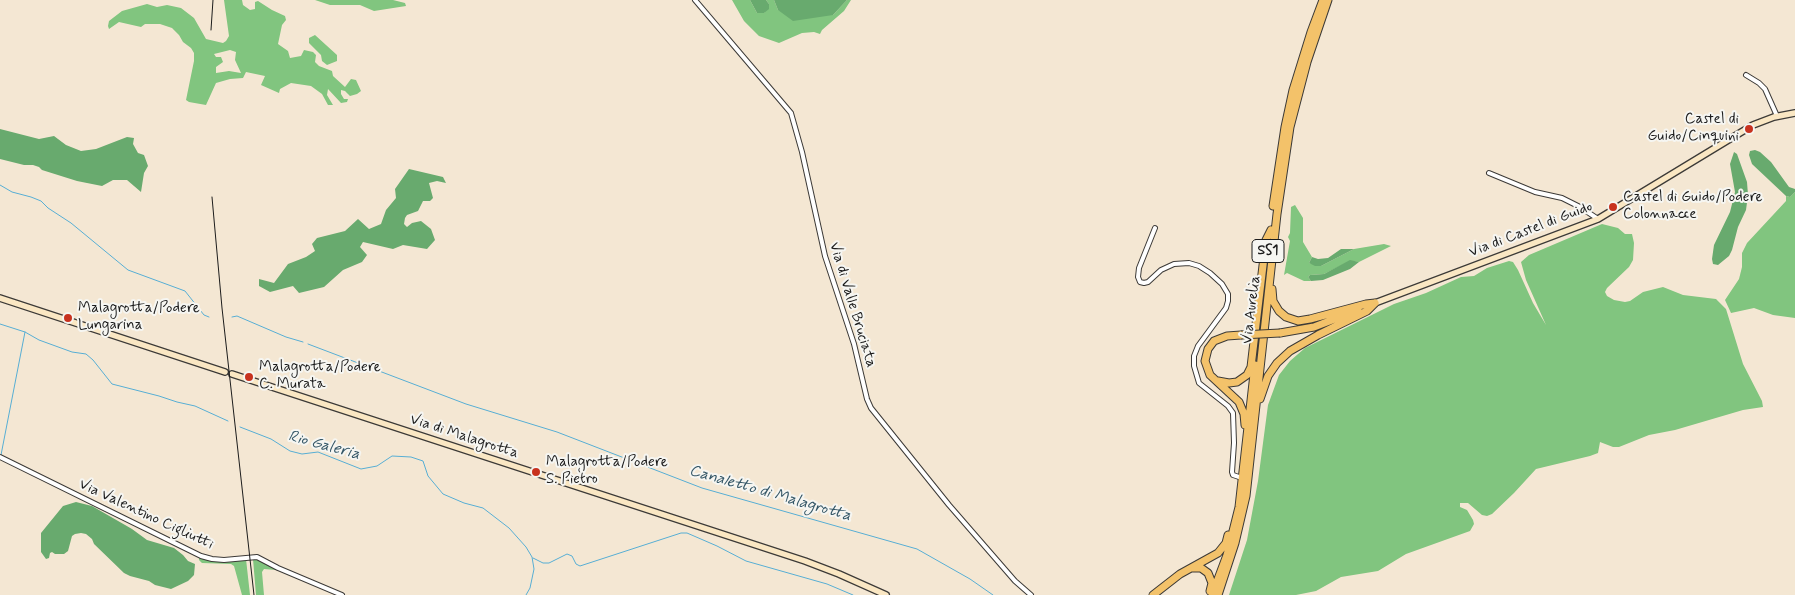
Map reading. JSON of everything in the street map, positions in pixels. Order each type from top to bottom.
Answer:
[{"type":"highway","name":"Via Aurelia","points":[[1212,595],[1224,563],[1239,507],[1276,182],[1293,90],[1323,0]]},
{"type":"highway","name":"Via Aurelia","points":[[1218,595],[1235,543],[1246,496],[1277,214],[1290,127],[1298,91],[1328,0]]},
{"type":"highway","points":[[1277,214],[1279,227],[1272,292],[1274,303],[1281,313],[1289,318],[1304,321],[1364,304],[1375,303]]},
{"type":"highway","points":[[1212,378],[1220,382],[1235,383],[1250,370],[1253,358],[1266,240],[1271,230]]},
{"type":"highway","points":[[1239,507],[1236,500],[1245,428],[1243,412],[1236,397],[1212,378],[1207,370],[1206,354],[1210,346],[1223,337],[1280,333],[1314,327],[1375,303]]},
{"type":"highway","points":[[1246,496],[1250,481],[1260,396],[1270,372],[1293,349],[1368,310],[1375,303]]},
{"type":"highway","points":[[1153,595],[1190,568],[1212,557],[1222,549],[1232,524],[1237,517]]},
{"type":"highway","points":[[1190,568],[1205,570],[1211,576],[1212,584],[1208,595]]},
{"type":"main road","name":"Via di Castel di Guido","points":[[1375,303],[1598,219],[1745,129],[1777,116],[1795,113]]},
{"type":"main road","points":[[0,298],[225,372]]},
{"type":"main road","name":"Via di Malagrotta","points":[[232,374],[824,567],[886,595]]},
{"type":"street","name":"Via di Valle Bruciata","points":[[695,0],[791,113],[802,152],[825,256],[854,344],[867,399],[871,408],[948,503],[1015,581],[1030,595]]},
{"type":"street","points":[[1746,75],[1765,89],[1777,116]]},
{"type":"street","points":[[1489,173],[1535,192],[1562,198],[1580,206],[1598,219]]},
{"type":"street","points":[[1155,228],[1139,268],[1140,282],[1144,284],[1148,282],[1161,270],[1174,264],[1189,263],[1199,266],[1210,273],[1222,284],[1228,294],[1226,308],[1200,343],[1194,356],[1194,366],[1199,383],[1228,406],[1233,413],[1234,443],[1232,472],[1239,477]]},
{"type":"street","name":"Via Valentino Cigliutti","points":[[2,458],[201,556],[224,560],[257,557],[342,595]]},
{"type":"green space","points":[[224,0],[242,0],[243,5],[250,10],[255,9],[255,2],[258,1],[285,16],[286,20],[282,25],[278,44],[288,51],[290,58],[301,56],[304,50],[313,52],[316,55],[315,62],[319,66],[332,71],[333,76],[345,87],[351,79],[356,80],[361,91],[350,96],[341,90],[344,99],[348,99],[347,102],[341,103],[328,89],[327,95],[333,105],[328,105],[322,94],[311,86],[291,83],[280,89],[279,93],[261,85],[265,76],[246,72],[243,78],[216,83],[206,105],[189,102],[186,100],[194,53],[172,28],[160,24],[145,24],[141,27],[119,22],[109,29],[108,26],[109,21],[122,11],[147,4],[157,7],[167,5],[181,8],[194,18],[206,39],[223,43],[229,36]],"holes":[[[230,50],[236,52],[235,60],[241,73],[229,71],[216,73],[216,67],[223,62],[221,57],[216,57],[214,54]]]},
{"type":"green space","points":[[315,0],[393,0],[405,3],[406,6],[374,11],[360,5],[330,5]]},
{"type":"green space","points":[[732,0],[750,0],[757,13],[764,13],[769,4],[766,0],[774,0],[778,10],[833,15],[847,0],[851,0],[844,11],[822,30],[820,34],[814,32],[802,33],[779,43],[759,36],[744,21]]},
{"type":"green space","points":[[750,0],[766,0],[769,4],[769,9],[764,13],[757,13]]},
{"type":"green space","points":[[774,0],[847,0],[833,15],[793,21],[778,10]]},
{"type":"green space","points":[[315,35],[337,55],[337,61],[327,65],[322,61],[321,55],[309,43],[309,38]]},
{"type":"green space","points":[[0,129],[39,139],[54,136],[66,145],[81,151],[96,149],[127,137],[134,138],[133,144],[138,153],[144,155],[148,166],[144,173],[141,192],[127,180],[113,180],[102,186],[77,181],[42,170],[33,165],[24,165],[0,159]]},
{"type":"green space","points":[[1755,150],[1771,162],[1789,187],[1795,189],[1795,192],[1790,197],[1786,196],[1752,164],[1749,155],[1750,151]]},
{"type":"green space","points":[[1734,152],[1737,154],[1747,182],[1746,210],[1738,227],[1729,256],[1718,265],[1713,264],[1712,259],[1714,245],[1730,212],[1735,192],[1730,164]]},
{"type":"green space","points":[[409,169],[443,177],[446,183],[437,181],[429,183],[433,198],[430,201],[423,201],[418,211],[407,215],[405,218],[404,224],[407,227],[412,223],[421,221],[431,229],[435,240],[427,249],[403,245],[393,249],[363,242],[360,247],[367,255],[362,262],[343,270],[324,287],[299,293],[293,286],[270,292],[259,286],[259,279],[274,283],[288,264],[306,257],[315,251],[312,244],[317,238],[345,231],[358,219],[369,229],[381,224],[386,210],[396,198],[395,189]]},
{"type":"green space","points":[[1795,192],[1795,318],[1773,315],[1754,308],[1731,313],[1725,300],[1739,279],[1742,267],[1742,253],[1747,243],[1786,201],[1786,196],[1790,197]]},
{"type":"green space","points":[[1295,205],[1303,218],[1303,242],[1312,257],[1309,263],[1321,266],[1354,249],[1384,244],[1391,246],[1359,262],[1350,261],[1324,274],[1310,275],[1308,277],[1311,281],[1304,281],[1287,273],[1284,275],[1290,241],[1288,237],[1290,233],[1291,207]]},
{"type":"green space","points":[[1602,224],[1618,228],[1625,234],[1632,234],[1634,243],[1633,260],[1629,267],[1607,288],[1605,292],[1607,296],[1614,300],[1625,302],[1630,301],[1643,292],[1663,287],[1683,295],[1716,299],[1726,309],[1743,364],[1762,401],[1763,407],[1743,410],[1675,430],[1649,435],[1619,447],[1613,447],[1600,442],[1598,453],[1536,469],[1492,514],[1482,515],[1468,503],[1460,503],[1460,507],[1467,510],[1473,520],[1474,524],[1470,531],[1406,554],[1378,571],[1341,577],[1316,591],[1296,595],[1229,595],[1247,540],[1258,481],[1268,405],[1279,375],[1290,361],[1305,348],[1394,304],[1426,293],[1461,277],[1474,276],[1487,268],[1509,261],[1513,262],[1518,270],[1533,303],[1546,325],[1526,280],[1521,262],[1529,255]]},
{"type":"green space","points":[[1341,249],[1354,249],[1321,266],[1309,263],[1312,257],[1318,259],[1328,258]]},
{"type":"green space","points":[[1350,260],[1359,262],[1350,269],[1323,280],[1311,281],[1308,277],[1310,275],[1324,274]]},
{"type":"green space","points":[[76,502],[92,506],[147,540],[174,548],[188,561],[195,564],[194,575],[188,581],[171,589],[130,576],[124,573],[94,544],[92,539],[86,534],[81,533],[72,536],[68,551],[64,554],[52,552],[49,558],[46,559],[41,552],[41,533],[63,506]]},
{"type":"green space","points":[[199,557],[215,561],[246,559],[250,595],[242,595],[234,566],[231,564],[202,563]]},
{"type":"green space","points":[[253,559],[263,560],[276,570],[264,569],[262,572],[264,595],[256,595]]},
{"type":"waterway","name":"Canaletto di Malagrotta","points":[[0,185],[12,192],[41,201],[128,270],[185,291],[204,315],[209,317]]},
{"type":"waterway","name":"Canaletto di Malagrotta","points":[[232,317],[237,316],[286,337],[303,342]]},
{"type":"waterway","name":"Rio Galeria","points":[[0,324],[25,332],[39,340],[72,352],[86,354],[112,384],[195,406],[228,421]]},
{"type":"waterway","points":[[1,455],[25,332]]},
{"type":"waterway","name":"Canaletto di Malagrotta","points":[[308,344],[466,404],[557,432],[702,488],[917,549],[970,579],[993,595]]},
{"type":"waterway","name":"Rio Galeria","points":[[240,427],[271,439],[290,451],[302,454],[318,452],[361,469],[377,466],[392,456],[411,457],[423,461],[428,476],[443,494],[464,503],[483,508],[509,528],[526,547],[532,557],[534,569],[530,588],[526,595]]},
{"type":"waterway","points":[[533,558],[543,563],[549,563],[567,554],[572,556],[576,564],[580,566],[681,533],[687,533],[746,561],[827,584],[853,595]]},
{"type":"railway","points":[[211,30],[213,0]]},
{"type":"railway","points":[[212,197],[222,308],[254,595]]},
{"type":"place","name":"Castel di Guido/Cinquini","points":[[1749,129]]},
{"type":"place","name":"Castel di Guido/Podere Colonnacce","points":[[1613,207]]},
{"type":"place","name":"Malagrotta/Podere Lungarina","points":[[68,318]]},
{"type":"place","name":"Malagrotta/Podere C. Murata","points":[[249,377]]},
{"type":"place","name":"Malagrotta/Podere S. Pietro","points":[[536,472]]}]
